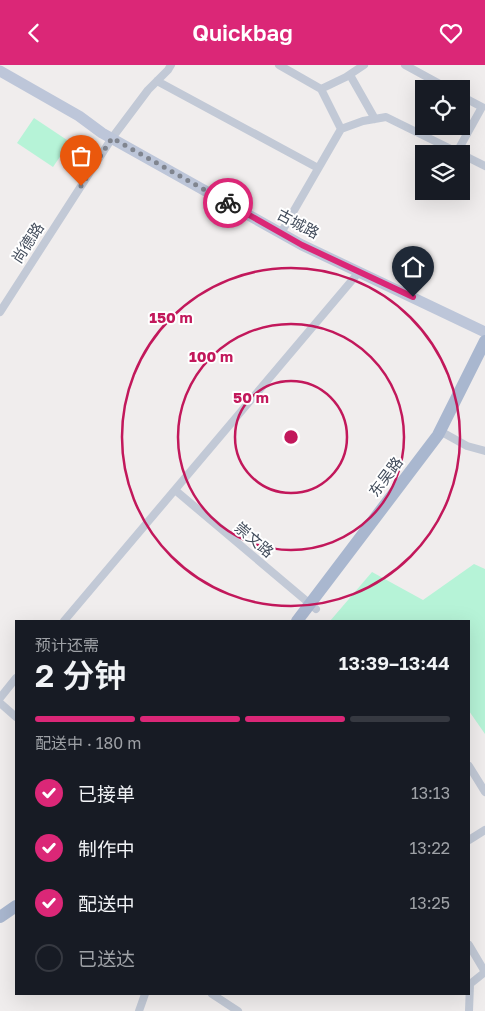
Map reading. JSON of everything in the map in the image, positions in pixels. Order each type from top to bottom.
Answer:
[{"type":"main road","name":"东吴路","points":[[443,432],[485,341]]},
{"type":"main road","name":"东吴路","points":[[306,620],[313,607],[443,432],[485,355]]},
{"type":"main road","name":"东吴路","points":[[298,620],[313,607]]},
{"type":"main road","points":[[0,917],[15,907]]},
{"type":"main road","points":[[0,925],[15,915]]},
{"type":"street","name":"尚德路","points":[[0,312],[112,138],[148,90],[171,65]]},
{"type":"street","points":[[279,65],[321,89],[341,129]]},
{"type":"street","points":[[321,89],[350,75],[364,65]]},
{"type":"street","points":[[405,65],[432,80]]},
{"type":"street","name":"古城路","points":[[0,71],[79,116],[112,138],[280,233],[485,332]]},
{"type":"street","points":[[350,75],[375,119]]},
{"type":"street","points":[[157,81],[318,168]]},
{"type":"street","points":[[470,101],[482,107],[470,132]]},
{"type":"street","points":[[280,233],[341,129],[386,117],[444,145]]},
{"type":"street","points":[[470,158],[485,166]]},
{"type":"street","points":[[65,620],[359,272]]},
{"type":"street","points":[[443,432],[467,446],[485,451]]},
{"type":"street","name":"崇文路","points":[[175,490],[313,607]]},
{"type":"street","points":[[0,698],[15,679]]},
{"type":"street","points":[[0,703],[15,716]]},
{"type":"street","points":[[470,768],[485,792]]},
{"type":"street","points":[[470,839],[485,830]]},
{"type":"street","points":[[470,947],[485,972],[470,984],[470,1011]]},
{"type":"street","points":[[142,1010],[146,995]]},
{"type":"street","points":[[214,995],[238,1011]]},
{"type":"green space","points":[[34,118],[70,142],[53,167],[17,143]]},
{"type":"green space","points":[[474,564],[485,569],[485,734],[470,712],[470,620],[331,620],[372,572],[423,600]]},
{"type":"way so far","points":[[81,186],[112,138],[228,203]]},
{"type":"route","points":[[228,203],[302,245],[413,297]]}]
